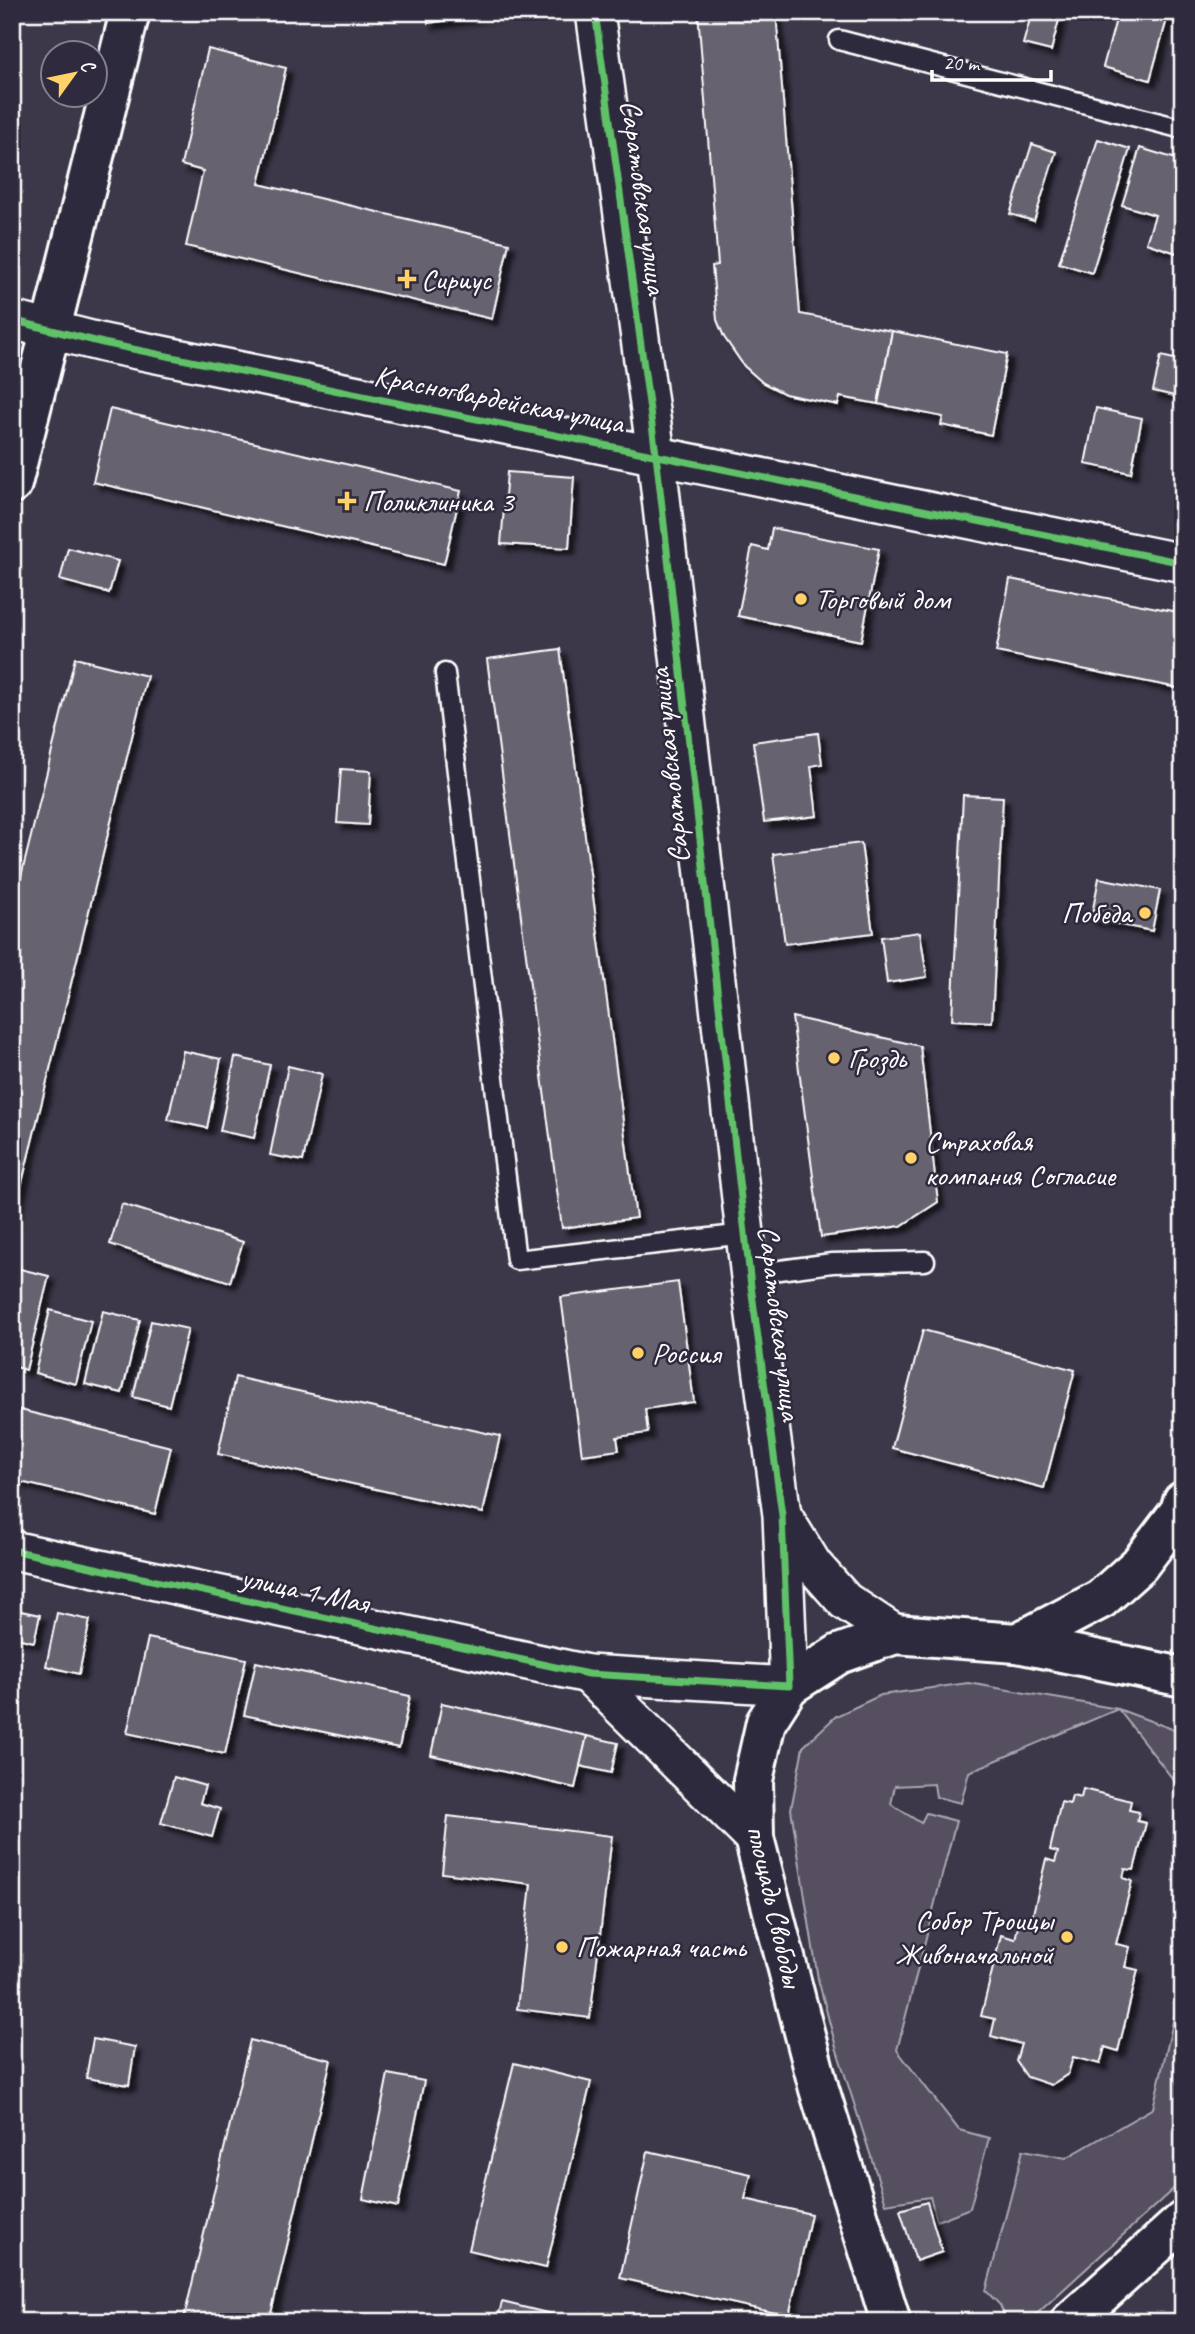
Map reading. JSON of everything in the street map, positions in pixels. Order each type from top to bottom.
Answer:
[{"type":"main road","points":[[12,484],[130,12]]},
{"type":"main road","points":[[1017,1643],[1101,1599],[1139,1565],[1182,1510]]},
{"type":"main road","name":"площадь Свободы","points":[[891,2322],[819,2089],[754,1838],[753,1780],[766,1722],[789,1686],[839,1654],[895,1634],[1017,1643],[1183,1676]]},
{"type":"main road","points":[[1070,2322],[1183,2221]]},
{"type":"street","name":"Саратовская улица","points":[[595,12],[656,454],[745,1234],[782,1515],[789,1686]]},
{"type":"street","name":"Красногвардейская улица","points":[[12,320],[1183,563]]},
{"type":"street","points":[[782,1515],[813,1565],[845,1601],[895,1634]]},
{"type":"street","name":"улица 1 Мая","points":[[12,1550],[588,1674],[789,1686]]},
{"type":"street","points":[[588,1674],[754,1838]]},
{"type":"lane","points":[[839,40],[1183,129]]},
{"type":"lane","points":[[445,673],[516,1260],[745,1234]]},
{"type":"lane","points":[[750,1274],[832,1263],[925,1261]]},
{"type":"shaded area","points":[[968,1683],[1118,1709],[969,1772],[961,1803],[936,1797],[934,1784],[895,1786],[891,1804],[921,1823],[926,1813],[956,1821],[897,2050],[959,2130],[989,2138],[970,2208],[937,2221],[930,2197],[886,2204],[836,2047],[818,1979],[791,1809],[803,1747],[836,1716],[881,1695]]},
{"type":"shaded area","points":[[1118,1709],[1183,1733],[1183,1792]]},
{"type":"shaded area","points":[[1183,1979],[1183,2180],[1028,2322],[1007,2322],[1000,2305],[986,2291],[1023,2150],[1066,2158],[1153,2108]]},
{"type":"building","points":[[427,12],[500,12],[500,13],[428,23]]},
{"type":"building","points":[[698,12],[776,12],[800,314],[892,331],[878,404],[840,397],[838,405],[785,394],[763,383],[744,366],[724,337],[717,320],[712,266],[718,265]]},
{"type":"building","points":[[1032,12],[1061,12],[1051,51],[1023,44]]},
{"type":"building","points":[[1118,12],[1169,12],[1150,80],[1103,67]]},
{"type":"building","points":[[208,49],[286,68],[259,184],[509,243],[492,319],[186,246],[203,171],[181,165]]},
{"type":"building","points":[[1098,139],[1130,149],[1092,273],[1059,263]]},
{"type":"building","points":[[1032,144],[1056,152],[1034,221],[1010,214]]},
{"type":"building","points":[[1140,148],[1183,161],[1183,255],[1146,243],[1155,215],[1122,205]]},
{"type":"building","points":[[892,331],[1007,354],[991,435],[941,425],[943,417],[878,404]]},
{"type":"building","points":[[1161,356],[1183,361],[1183,398],[1153,391]]},
{"type":"building","points":[[1096,408],[1142,418],[1131,473],[1085,464]]},
{"type":"building","points":[[110,409],[461,491],[444,564],[93,482]]},
{"type":"building","points":[[507,472],[574,477],[569,548],[501,544]]},
{"type":"building","points":[[772,528],[879,549],[861,641],[738,616],[752,546],[768,550]]},
{"type":"building","points":[[68,548],[118,561],[109,593],[60,580]]},
{"type":"building","points":[[1010,579],[1183,613],[1183,689],[996,652]]},
{"type":"building","points":[[560,649],[636,1218],[562,1228],[487,659]]},
{"type":"building","points":[[75,658],[147,676],[12,1223],[12,913]]},
{"type":"building","points":[[818,733],[822,764],[811,766],[817,816],[764,822],[753,742]]},
{"type":"building","points":[[341,769],[371,771],[368,825],[337,823]]},
{"type":"building","points":[[963,795],[1003,797],[992,1022],[952,1020]]},
{"type":"building","points":[[861,843],[873,933],[785,944],[773,854]]},
{"type":"building","points":[[1099,878],[1160,890],[1152,931],[1091,919]]},
{"type":"building","points":[[920,932],[927,977],[887,983],[881,937]]},
{"type":"building","points":[[792,1017],[920,1046],[938,1202],[901,1226],[821,1237]]},
{"type":"building","points":[[183,1051],[221,1059],[207,1128],[168,1120]]},
{"type":"building","points":[[235,1057],[270,1065],[254,1138],[220,1131]]},
{"type":"building","points":[[288,1066],[322,1074],[303,1161],[270,1155]]},
{"type":"building","points":[[122,1204],[243,1242],[230,1282],[110,1244]]},
{"type":"building","points":[[12,1267],[49,1276],[26,1370],[12,1366]]},
{"type":"building","points":[[678,1282],[694,1402],[645,1409],[648,1433],[617,1437],[619,1450],[582,1455],[561,1297]]},
{"type":"building","points":[[50,1310],[91,1321],[76,1384],[35,1373]]},
{"type":"building","points":[[103,1311],[140,1320],[122,1393],[85,1384]]},
{"type":"building","points":[[151,1321],[188,1329],[169,1406],[133,1397]]},
{"type":"building","points":[[923,1330],[1075,1370],[1044,1488],[892,1448]]},
{"type":"building","points":[[235,1377],[500,1436],[483,1513],[218,1454]]},
{"type":"building","points":[[12,1408],[171,1447],[155,1514],[12,1480]]},
{"type":"building","points":[[12,1609],[40,1615],[34,1642],[12,1637]]},
{"type":"building","points":[[57,1613],[90,1620],[79,1674],[46,1666]]},
{"type":"building","points":[[148,1638],[246,1659],[225,1754],[127,1733]]},
{"type":"building","points":[[256,1662],[410,1696],[399,1748],[244,1715]]},
{"type":"building","points":[[442,1703],[587,1736],[575,1788],[431,1755]]},
{"type":"building","points":[[587,1736],[618,1743],[611,1773],[580,1766]]},
{"type":"building","points":[[174,1777],[205,1786],[200,1803],[220,1809],[212,1837],[161,1823]]},
{"type":"building","name":"Собор Троицы Живоначальной","points":[[1083,1789],[1131,1801],[1129,1810],[1139,1812],[1137,1821],[1146,1823],[1134,1870],[1125,1869],[1123,1878],[1132,1881],[1116,1944],[1130,1947],[1125,1967],[1138,1970],[1118,2051],[1105,2047],[1100,2064],[1073,2057],[1068,2074],[1051,2085],[1027,2077],[1016,2061],[1021,2044],[991,2036],[995,2019],[981,2016],[1001,1935],[1015,1939],[1020,1919],[1031,1922],[1046,1859],[1055,1862],[1058,1852],[1050,1850],[1061,1802],[1070,1804],[1072,1796],[1081,1798]]},
{"type":"building","name":"Пожарная часть","points":[[448,1816],[612,1836],[590,2018],[517,2009],[531,1884],[442,1873]]},
{"type":"building","points":[[93,2039],[135,2047],[129,2085],[86,2078]]},
{"type":"building","points":[[250,2040],[331,2060],[269,2322],[183,2322]]},
{"type":"building","points":[[514,2063],[591,2082],[546,2268],[469,2250]]},
{"type":"building","points":[[388,2074],[424,2081],[398,2207],[363,2199]]},
{"type":"building","points":[[648,2151],[751,2174],[745,2199],[811,2214],[789,2316],[620,2278]]},
{"type":"building","points":[[927,2202],[942,2252],[916,2261],[900,2210]]},
{"type":"building","points":[[502,2302],[568,2318],[567,2322],[497,2322]]},
{"type":"cycle path","points":[[12,1550],[588,1674],[789,1686],[782,1515],[751,1286],[656,454],[595,12]]},
{"type":"cycle path","points":[[12,320],[103,343],[1183,563]]},
{"type":"place","name":"Сириус","points":[[407,279]]},
{"type":"place","name":"Поликлиника 3","points":[[347,501]]},
{"type":"place","name":"Торговый дом","points":[[801,599]]},
{"type":"place","name":"Победа","points":[[1145,913]]},
{"type":"place","name":"Гроздь","points":[[834,1058]]},
{"type":"place","name":"Страховая компания Согласие","points":[[911,1158]]},
{"type":"place","name":"Россия","points":[[638,1353]]},
{"type":"place","name":"Собор Троицы Живоначальной","points":[[1067,1937]]},
{"type":"place","name":"Пожарная часть","points":[[562,1947]]}]
